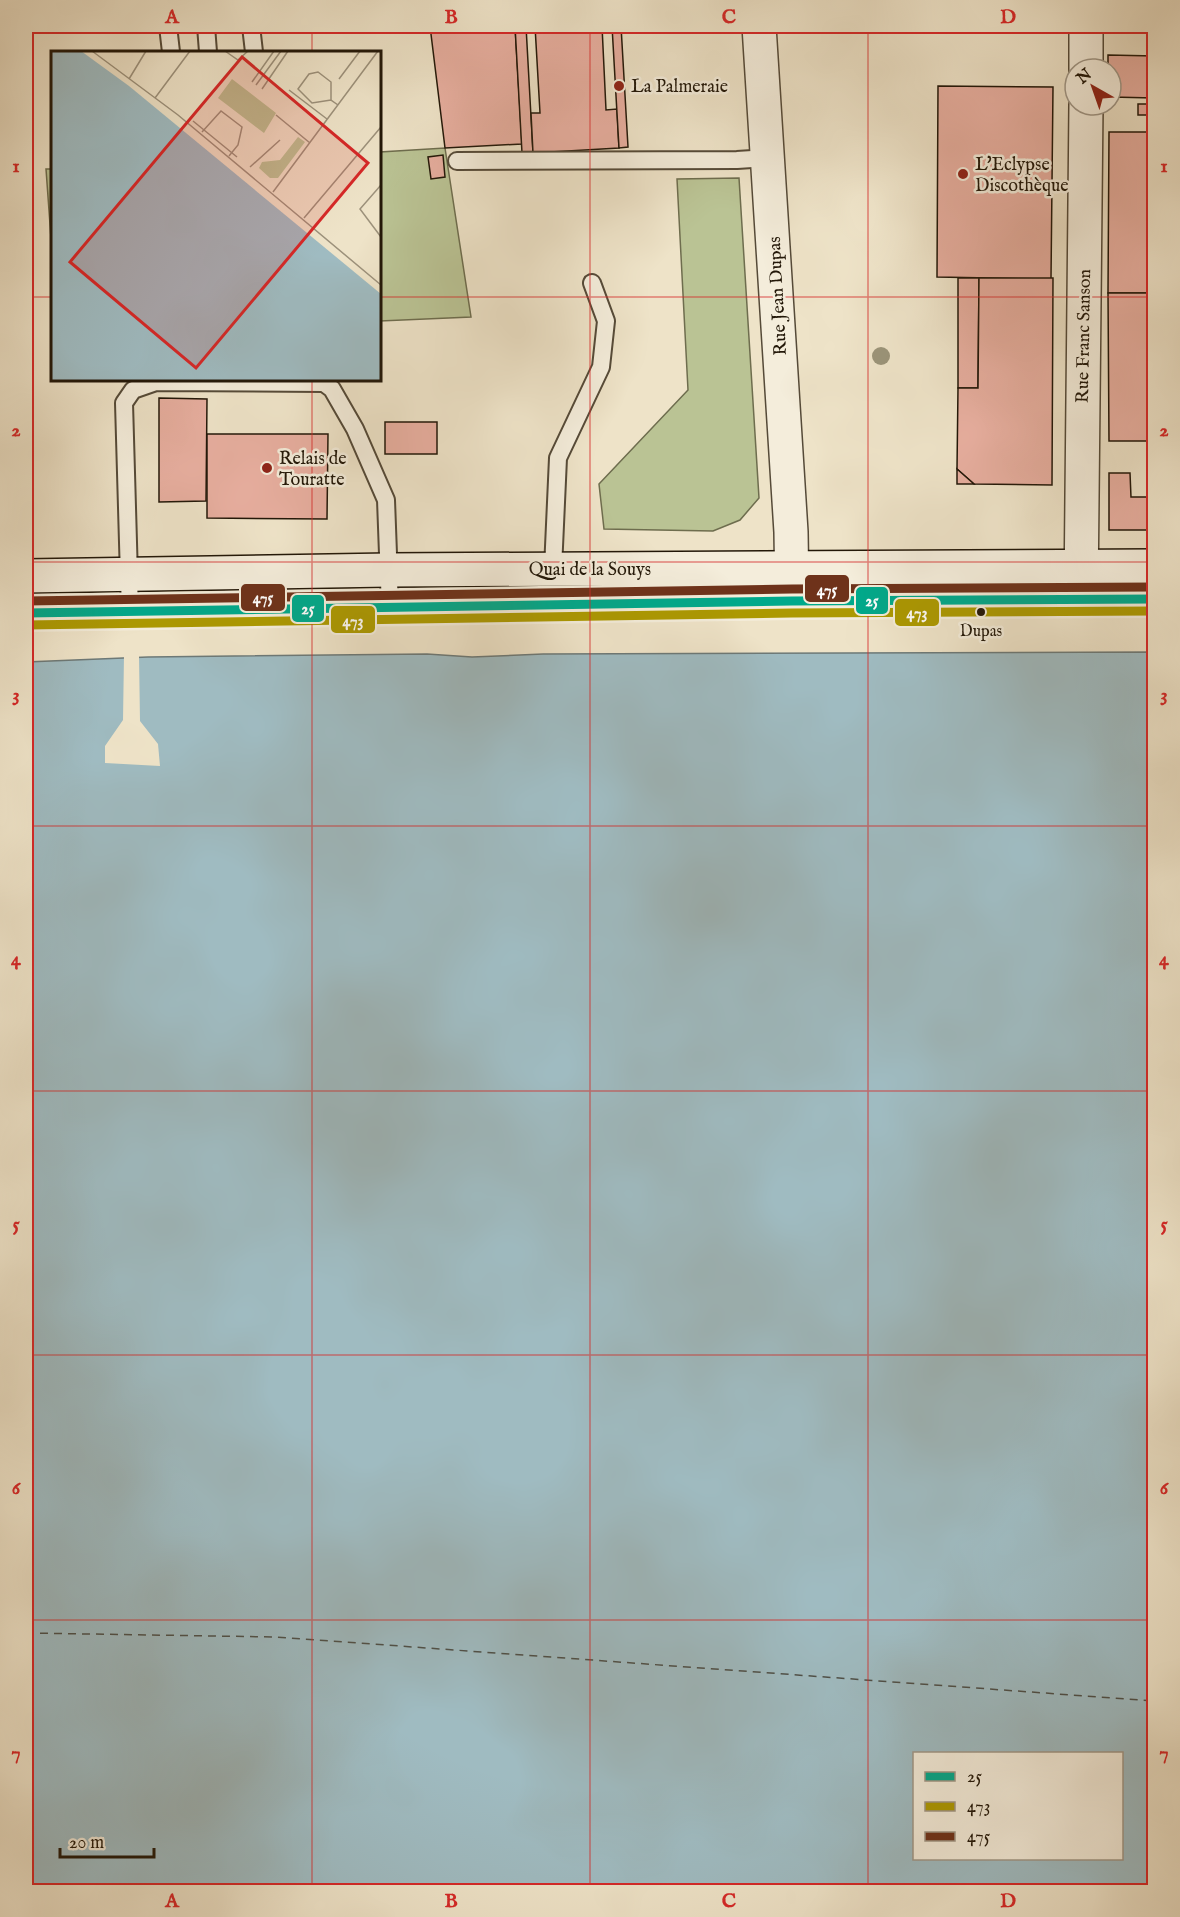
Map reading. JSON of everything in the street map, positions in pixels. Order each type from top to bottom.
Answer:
[{"type":"main road","name":"Rue Jean Dupas","points":[[759,26],[769,158],[792,601]]},
{"type":"main road","points":[[1086,26],[1086,57]]},
{"type":"main road","name":"Rue Franc Sanson","points":[[1081,600],[1086,117]]},
{"type":"main road","name":"Quai de la Souys","points":[[26,576],[389,570],[1155,566]]},
{"type":"main road","name":"Quai de la Souys","points":[[26,613],[792,601],[1155,599]]},
{"type":"lane","points":[[168,26],[171,51]]},
{"type":"lane","points":[[206,26],[208,51]]},
{"type":"lane","points":[[251,26],[254,51]]},
{"type":"lane","points":[[457,161],[769,158]]},
{"type":"lane","points":[[553,569],[558,458],[601,367],[606,321],[592,283]]},
{"type":"lane","points":[[130,612],[124,403],[133,390],[156,382],[324,383],[333,389],[355,429],[386,500],[390,608]]},
{"type":"green space","points":[[445,148],[471,317],[381,321],[381,152]]},
{"type":"green space","points":[[46,169],[51,169],[51,238]]},
{"type":"green space","points":[[739,178],[759,498],[740,520],[713,531],[604,529],[599,484],[688,390],[677,179]]},
{"type":"water","points":[[1154,652],[1154,1891],[26,1891],[26,662],[148,657],[427,654],[472,657],[543,654]]},
{"type":"pier","points":[[124,655],[139,655],[140,721],[158,744],[160,766],[105,763],[105,746],[123,720]]},
{"type":"building","points":[[430,26],[515,26],[522,144],[445,148]]},
{"type":"building","points":[[515,26],[526,26],[533,153],[522,153]]},
{"type":"building","points":[[535,26],[602,26],[606,110],[617,109],[619,148],[533,153],[531,113],[540,113]]},
{"type":"building","points":[[612,26],[621,26],[628,147],[619,148]]},
{"type":"building","points":[[1108,55],[1154,56],[1154,98],[1123,97],[1123,57],[1108,57]]},
{"type":"building","points":[[938,86],[1053,87],[1051,279],[937,277]]},
{"type":"building","points":[[1138,104],[1153,104],[1153,115],[1138,115]]},
{"type":"building","points":[[1109,132],[1154,132],[1154,293],[1108,293]]},
{"type":"building","points":[[443,155],[445,177],[431,179],[428,157]]},
{"type":"building","points":[[958,278],[979,278],[978,388],[958,388]]},
{"type":"building","points":[[979,278],[1053,278],[1052,485],[974,484],[957,469],[958,388],[978,388]]},
{"type":"building","points":[[1108,293],[1154,293],[1154,441],[1109,441]]},
{"type":"building","points":[[159,398],[207,399],[206,501],[159,502]]},
{"type":"building","points":[[385,422],[437,422],[437,454],[385,454]]},
{"type":"building","name":"Relais de Touratte","points":[[207,434],[328,434],[327,519],[207,518]]},
{"type":"building","points":[[957,469],[974,484],[957,484]]},
{"type":"building","points":[[1109,473],[1130,473],[1131,497],[1154,497],[1154,530],[1109,530]]},
{"type":"ferry route","points":[[26,1633],[276,1637],[1154,1701]]},
{"type":"transit line","name":"475","points":[[26,601],[792,589],[1154,587]]},
{"type":"transit line","name":"25","points":[[26,613],[792,601],[1154,599]]},
{"type":"transit line","name":"473","points":[[26,625],[792,613],[1154,611]]},
{"type":"place","name":"La Palmeraie","points":[[619,86]]},
{"type":"place","name":"L'Eclypse Discothèque","points":[[963,174]]},
{"type":"place","name":"Relais de Touratte","points":[[267,468]]},
{"type":"place","name":"Dupas","points":[[981,612]]}]
